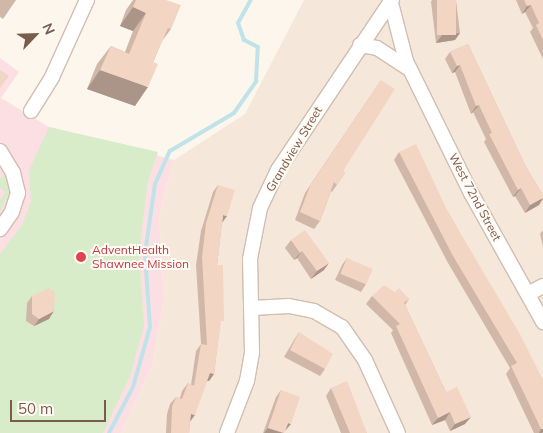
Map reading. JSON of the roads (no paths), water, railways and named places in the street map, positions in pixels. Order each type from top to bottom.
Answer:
[{"type":"street","points":[[32,111],[52,76],[87,0]]},
{"type":"street","name":"Grandview Street","points":[[227,433],[247,381],[252,352],[250,259],[260,208],[278,170],[360,45],[392,2]]},
{"type":"street","name":"West 72nd Street","points":[[392,2],[402,51],[410,70],[471,193],[543,322]]},
{"type":"street","name":"West 72nd Street","points":[[360,45],[377,48],[410,70]]},
{"type":"street","points":[[0,151],[13,173],[18,193],[12,212],[0,229]]},
{"type":"street","points":[[528,294],[543,286]]},
{"type":"street","points":[[252,308],[289,306],[314,311],[342,328],[365,360],[398,433]]},
{"type":"waterway","points":[[109,433],[133,387],[150,327],[145,254],[155,184],[170,151],[234,113],[256,81],[258,47],[244,40],[238,23],[251,0]]},
{"type":"place","name":"AdventHealth Shawnee Mission","points":[[81,257]]}]
